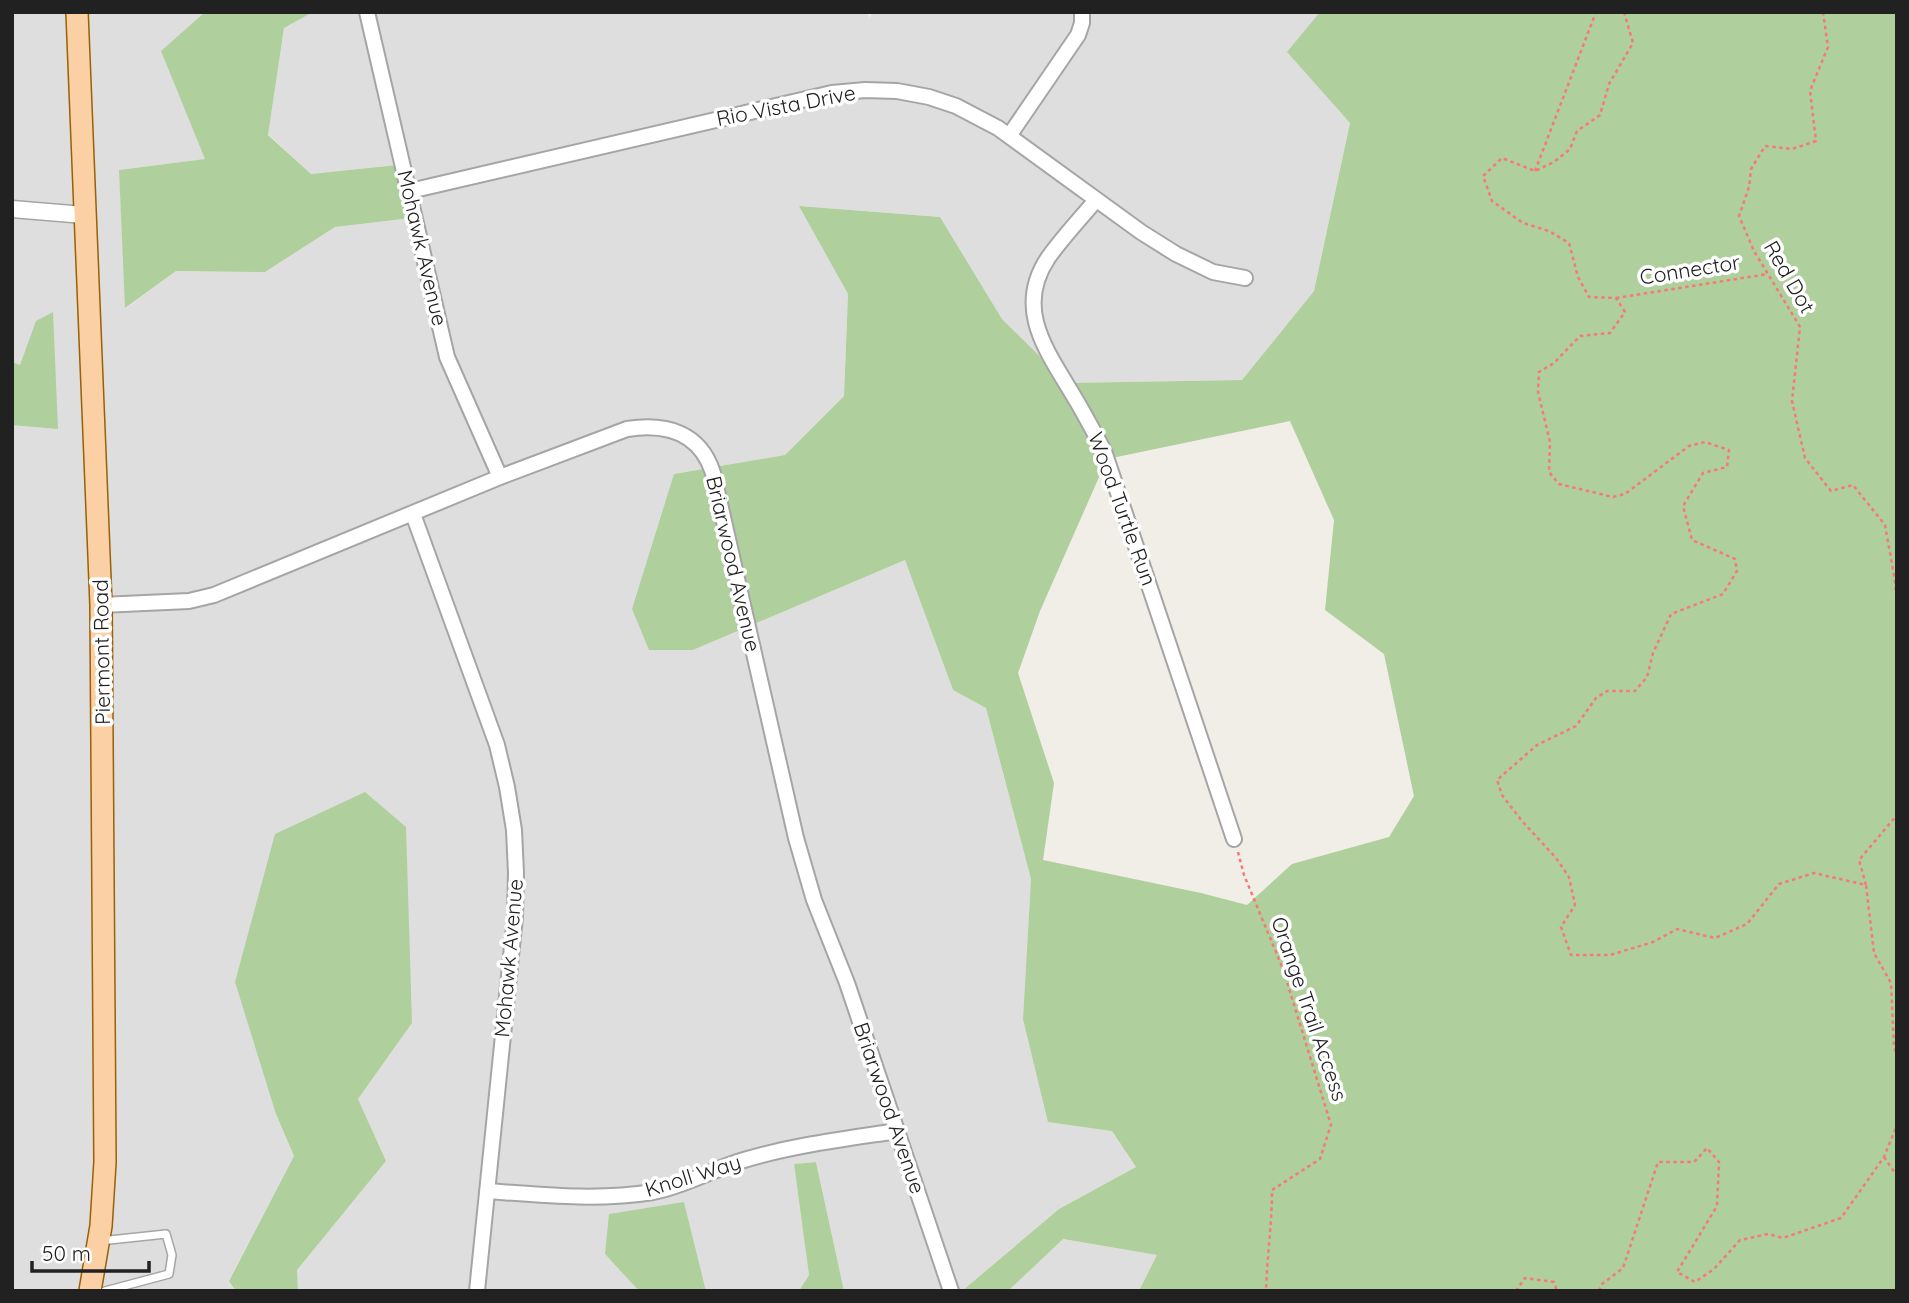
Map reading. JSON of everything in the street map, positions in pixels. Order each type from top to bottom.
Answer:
[{"type":"main road","name":"Piermont Road","points":[[77,12],[101,605],[106,1074],[105,1162],[99,1241],[90,1291]]},
{"type":"street","name":"Mohawk Avenue","points":[[367,12],[447,357],[500,477]]},
{"type":"street","points":[[1009,136],[1078,34],[1082,12]]},
{"type":"street","name":"Rio Vista Drive","points":[[410,191],[832,93],[897,91],[929,97],[982,118],[1176,254],[1213,272],[1245,278]]},
{"type":"street","name":"Wood Turtle Run","points":[[1096,200],[1048,258],[1039,274],[1034,300],[1036,326],[1042,344],[1088,419],[1104,451],[1234,839]]},
{"type":"street","points":[[12,209],[84,215]]},
{"type":"street","name":"Briarwood Avenue","points":[[101,605],[189,601],[214,595],[500,477],[627,429],[648,426],[679,432],[703,452],[713,473],[796,838],[814,900],[847,983],[951,1291]]},
{"type":"street","name":"Mohawk Avenue","points":[[413,514],[497,745],[513,830],[515,917],[477,1291]]},
{"type":"street","name":"Knoll Way","points":[[487,1191],[590,1197],[656,1191],[781,1150],[897,1131]]},
{"type":"lane","points":[[99,1241],[166,1234],[172,1255],[169,1274],[105,1291]]},
{"type":"path","points":[[1535,171],[1596,12]]},
{"type":"path","points":[[1624,12],[1633,43],[1609,84],[1600,115],[1577,131],[1570,149],[1554,162],[1535,171],[1502,158],[1483,176],[1492,201],[1523,223],[1549,231],[1569,243],[1578,277],[1589,297],[1616,298],[1625,312],[1610,333],[1580,336],[1554,363],[1539,372],[1538,392],[1550,442],[1549,472],[1559,484],[1613,497],[1625,494],[1689,446],[1705,442],[1729,450],[1727,467],[1703,473],[1683,506],[1692,540],[1735,559],[1737,571],[1723,594],[1671,614],[1653,653],[1647,677],[1635,691],[1607,691],[1596,698],[1576,726],[1537,745],[1497,780],[1502,794],[1522,821],[1556,858],[1569,877],[1575,905],[1561,927],[1571,955],[1609,956],[1653,942],[1677,929],[1715,939],[1747,924],[1779,884],[1814,873],[1867,885]]},
{"type":"path","name":"Red Dot","points":[[1823,12],[1828,47],[1810,91],[1816,141],[1792,149],[1765,146],[1751,169],[1749,187],[1739,216],[1754,251],[1800,327],[1792,401],[1805,458],[1831,491],[1853,485],[1885,525],[1897,607]]},
{"type":"path","name":"Connector","points":[[1616,298],[1768,274]]},
{"type":"path","points":[[1897,815],[1859,860],[1867,885],[1874,953],[1891,983],[1894,1047],[1897,1056]]},
{"type":"path","name":"Orange Trail Access","points":[[1234,839],[1244,875],[1283,969],[1331,1125],[1320,1159],[1272,1190],[1266,1291]]},
{"type":"path","points":[[1599,1291],[1602,1284],[1623,1268],[1658,1162],[1694,1162],[1707,1148],[1719,1162],[1717,1206],[1677,1272],[1695,1282],[1714,1269],[1741,1240],[1768,1234],[1783,1238],[1841,1219],[1884,1157],[1897,1125]]},
{"type":"path","points":[[1884,1157],[1897,1177]]},
{"type":"path","points":[[1516,1291],[1525,1278],[1554,1282],[1557,1291]]},
{"type":"shaded area","points":[[12,12],[205,12],[162,51],[206,159],[119,170],[126,308],[176,271],[265,272],[335,227],[420,217],[406,164],[311,174],[268,134],[284,28],[313,12],[868,12],[869,18],[873,12],[1320,12],[1288,53],[1350,123],[1314,291],[1242,380],[1067,383],[1002,319],[940,217],[800,206],[848,294],[844,396],[785,455],[674,474],[693,650],[905,560],[953,690],[986,708],[1031,879],[1023,1019],[1112,1131],[1136,1167],[1059,1209],[962,1291],[844,1291],[816,1162],[794,1164],[809,1275],[799,1291],[706,1291],[684,1202],[605,1254],[639,1291],[298,1291],[297,1270],[386,1161],[358,1099],[412,1023],[276,1114],[294,1156],[229,1280],[236,1291],[12,1291]]},
{"type":"shaded area","points":[[1062,1239],[1158,1255],[1139,1291],[1008,1291]]},
{"type":"green space","points":[[205,12],[313,12],[284,28],[268,135],[311,174],[407,164],[420,217],[335,227],[265,272],[176,271],[125,308],[119,170],[205,159],[161,51]]},
{"type":"green space","points":[[1320,12],[1897,12],[1897,1291],[1139,1291],[1157,1255],[1063,1239],[1008,1291],[962,1291],[1059,1209],[1136,1167],[1112,1131],[1048,1122],[1023,1019],[1031,879],[986,708],[953,690],[905,560],[693,650],[649,650],[632,609],[674,474],[785,455],[844,396],[848,294],[799,206],[940,217],[1002,319],[1067,383],[1242,380],[1314,291],[1350,123],[1287,52]],"holes":[[[1290,421],[1334,520],[1325,610],[1384,654],[1414,796],[1389,837],[1292,864],[1247,905],[1043,860],[1054,783],[1018,673],[1040,611],[1107,459]]]},
{"type":"green space","points":[[53,312],[58,429],[12,425],[12,362],[20,365],[36,321]]},
{"type":"green space","points":[[365,792],[406,827],[412,1023],[358,1099],[386,1161],[297,1270],[298,1291],[236,1291],[229,1281],[294,1156],[276,1114],[235,982],[275,834]]},
{"type":"green space","points":[[816,1162],[844,1291],[799,1291],[809,1275],[794,1164]]},
{"type":"green space","points":[[684,1202],[706,1291],[639,1291],[605,1254],[609,1214]]}]
